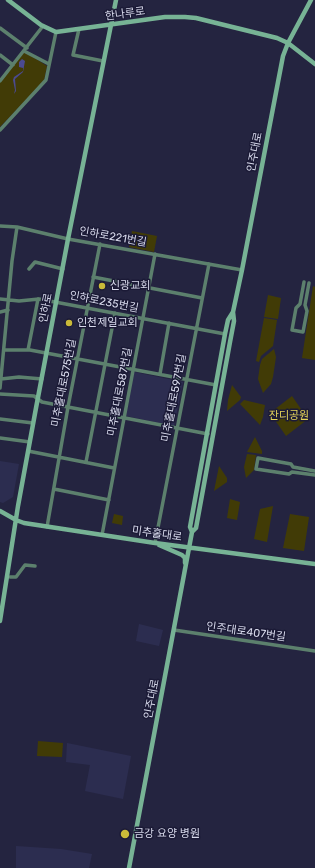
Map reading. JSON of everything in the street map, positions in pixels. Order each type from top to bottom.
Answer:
[{"type":"main road","name":"한나루로","points":[[8,0],[43,26],[56,32],[165,18],[196,18],[277,38],[288,43],[315,64]]},
{"type":"main road","name":"인하로","points":[[0,621],[2,596],[6,585],[16,520],[34,423],[36,398],[42,379],[68,238],[116,0]]},
{"type":"main road","name":"인주대로","points":[[192,532],[196,528],[234,321],[233,312],[283,56],[288,43],[311,0]]},
{"type":"main road","name":"인주대로","points":[[129,868],[190,548],[192,532],[190,527],[225,334],[228,320],[233,312]]},
{"type":"main road","name":"미추홀대로","points":[[0,511],[16,520],[47,527],[190,548],[315,564]]},
{"type":"main road","points":[[155,543],[185,558],[185,570]]},
{"type":"street","points":[[0,82],[43,26]]},
{"type":"street","points":[[0,28],[36,57],[49,64]]},
{"type":"street","points":[[79,30],[73,55],[104,61]]},
{"type":"street","points":[[0,130],[46,80],[56,32]]},
{"type":"street","points":[[0,55],[13,65]]},
{"type":"street","name":"인하로221번길","points":[[0,226],[17,227],[68,238],[242,270]]},
{"type":"street","points":[[0,388],[2,349],[5,338],[17,227]]},
{"type":"street","name":"미추홀대로575번길","points":[[47,527],[68,408],[100,244]]},
{"type":"street","name":"미추홀대로587번길","points":[[102,535],[155,254]]},
{"type":"street","points":[[29,269],[35,262],[63,269]]},
{"type":"street","name":"미추홀대로597번길","points":[[155,543],[209,264]]},
{"type":"street","points":[[94,277],[202,298]]},
{"type":"street","points":[[304,282],[300,304],[296,308],[292,330],[303,332],[307,311],[305,305],[309,283]]},
{"type":"street","name":"인하로235번길","points":[[0,299],[28,301],[38,299],[225,334]]},
{"type":"street","points":[[28,350],[38,299]]},
{"type":"street","points":[[0,312],[8,310]]},
{"type":"street","points":[[86,462],[115,313]]},
{"type":"street","points":[[160,374],[169,323]]},
{"type":"street","points":[[0,337],[5,338]]},
{"type":"street","points":[[2,349],[28,350],[47,353],[216,385]]},
{"type":"street","points":[[1,377],[42,379]]},
{"type":"street","points":[[0,394],[36,398],[42,402],[68,408],[213,435]]},
{"type":"street","points":[[0,419],[34,423]]},
{"type":"street","points":[[0,438],[30,442]]},
{"type":"street","points":[[28,451],[114,468]]},
{"type":"street","points":[[315,470],[293,467],[291,464],[258,458],[256,469],[289,474],[292,472],[315,475]]},
{"type":"street","points":[[54,489],[109,500]]},
{"type":"street","points":[[10,576],[16,577],[25,565],[35,566]]},
{"type":"street","points":[[0,585],[6,585]]},
{"type":"street","name":"인주대로407번길","points":[[174,630],[315,651]]},
{"type":"shaded area","points":[[22,59],[25,61],[23,72],[15,79],[16,91],[14,94],[15,90],[13,80],[14,77],[23,71],[23,68],[19,67],[19,62]]},
{"type":"shaded area","points":[[134,372],[183,382],[174,426],[126,416]]},
{"type":"shaded area","points":[[0,461],[19,464],[13,497],[3,503],[0,502]]},
{"type":"shaded area","points":[[139,624],[163,630],[159,646],[136,641]]},
{"type":"shaded area","points":[[67,743],[131,756],[123,799],[85,791],[90,765],[66,762]]},
{"type":"shaded area","points":[[16,846],[61,849],[92,854],[89,868],[16,868]]},
{"type":"green space","points":[[24,51],[47,66],[44,81],[0,127],[0,81]]},
{"type":"green space","points":[[132,231],[157,236],[154,252],[129,247]]},
{"type":"green space","points":[[313,286],[315,287],[315,360],[302,358]]},
{"type":"green space","points":[[268,295],[281,298],[278,319],[264,317]]},
{"type":"green space","points":[[264,318],[277,320],[273,346],[261,356],[259,362],[256,361]]},
{"type":"green space","points":[[274,349],[276,357],[273,377],[271,384],[263,393],[258,379],[260,365],[262,359]]},
{"type":"green space","points":[[232,385],[241,397],[240,400],[227,411],[228,400]]},
{"type":"green space","name":"잔디공원","points":[[292,396],[308,419],[286,436],[270,413]]},
{"type":"green space","points":[[244,400],[265,405],[260,425],[240,404]]},
{"type":"green space","points":[[255,437],[262,451],[262,454],[247,452]]},
{"type":"green space","points":[[247,454],[256,455],[254,470],[246,478],[244,467]]},
{"type":"green space","points":[[219,466],[227,478],[227,482],[214,491]]},
{"type":"green space","points":[[230,499],[240,502],[237,520],[227,518]]},
{"type":"green space","points":[[273,506],[267,542],[254,539],[260,509]]},
{"type":"green space","points":[[114,514],[123,516],[122,525],[112,523]]},
{"type":"green space","points":[[290,514],[309,517],[304,551],[283,548]]},
{"type":"green space","points":[[38,741],[63,743],[62,757],[37,756]]},
{"type":"place","name":"신광교회","points":[[102,286]]},
{"type":"place","name":"인천제일교회","points":[[69,323]]},
{"type":"place","name":"금강 요양 병원","points":[[125,834]]}]
